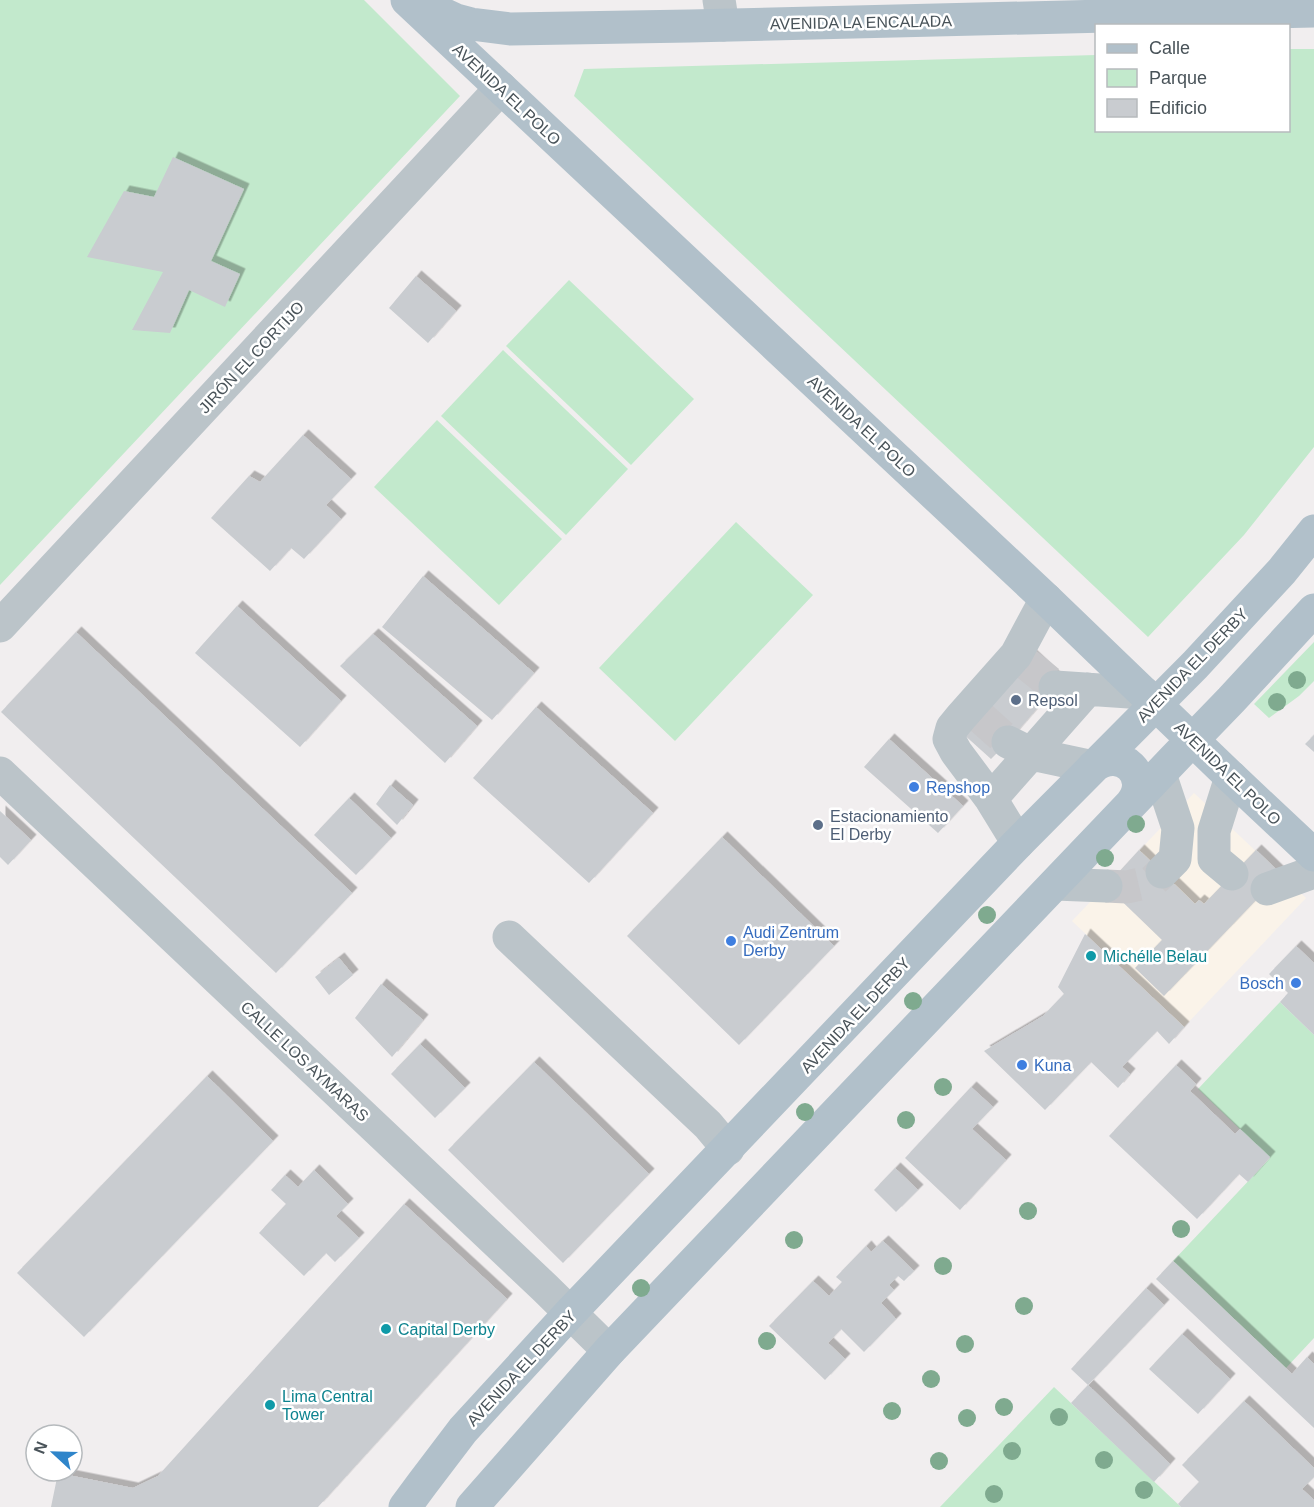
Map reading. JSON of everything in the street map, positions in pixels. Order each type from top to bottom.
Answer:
[{"type":"main road","name":"AVENIDA EL POLO","points":[[407,0],[1046,599],[1313,857]]},
{"type":"main road","name":"AVENIDA LA ENCALADA","points":[[414,0],[456,20],[471,24],[488,27],[529,28],[721,13],[1314,11]]},
{"type":"main road","points":[[529,28],[619,14],[631,11],[641,0]]},
{"type":"main road","name":"AVENIDA EL DERBY","points":[[405,1507],[463,1430],[570,1314],[1093,767],[1150,699],[1195,665],[1282,571],[1314,531]]},
{"type":"main road","points":[[472,1507],[609,1351],[1231,700],[1314,610]]},
{"type":"main road","points":[[1093,767],[1104,760],[1112,759],[1118,759],[1131,766],[1139,785],[1136,798],[1131,804]]},
{"type":"street","name":"JIRÓN EL CORTIJO","points":[[0,626],[501,88]]},
{"type":"street","points":[[1018,843],[991,799],[949,739],[952,728],[974,710],[1020,658],[1046,599]]},
{"type":"street","points":[[1055,687],[1088,689],[1150,699]]},
{"type":"street","points":[[991,799],[1020,748],[1088,689]]},
{"type":"street","points":[[1020,748],[1093,767]]},
{"type":"street","name":"CALLE LOS AYMARAS","points":[[0,773],[609,1351]]},
{"type":"street","points":[[1160,774],[1178,828],[1168,865],[1223,867],[1214,831],[1231,777]]},
{"type":"street","points":[[1267,889],[1313,857]]},
{"type":"street","points":[[1055,884],[1106,886]]},
{"type":"street","points":[[509,938],[708,1125],[728,1149]]},
{"type":"shaded area","points":[[1194,793],[1306,898],[1184,1027],[1072,921]]},
{"type":"green space","points":[[0,0],[364,0],[460,96],[0,585]]},
{"type":"green space","points":[[1290,49],[1314,49],[1314,447],[1244,535],[1148,637],[574,96],[584,69],[1095,55],[1095,132],[1290,132]]},
{"type":"green space","points":[[569,280],[694,399],[631,465],[506,346]]},
{"type":"green space","points":[[503,350],[628,469],[566,535],[441,416]]},
{"type":"green space","points":[[437,420],[562,539],[499,605],[374,487]]},
{"type":"green space","points":[[736,522],[813,595],[675,741],[599,668]]},
{"type":"green space","points":[[1314,642],[1314,681],[1299,696],[1269,718],[1254,704]]},
{"type":"green space","points":[[1280,1002],[1314,1035],[1314,1338],[1286,1368],[1173,1261],[1270,1158],[1198,1089]]},
{"type":"green space","points":[[1054,1387],[1181,1507],[940,1507]]},
{"type":"building","points":[[173,157],[244,189],[211,261],[240,274],[225,307],[189,290],[170,333],[132,330],[163,272],[87,257],[124,191],[154,197]]},
{"type":"building","points":[[416,276],[456,311],[428,343],[389,308]]},
{"type":"building","points":[[303,435],[351,479],[326,505],[341,519],[304,559],[291,548],[270,571],[211,518],[249,476],[260,482]]},
{"type":"building","points":[[423,576],[534,673],[492,720],[382,627]]},
{"type":"building","points":[[237,606],[341,701],[300,747],[195,653]]},
{"type":"building","points":[[76,632],[352,893],[276,973],[1,712]]},
{"type":"building","points":[[373,634],[477,726],[445,763],[340,666]]},
{"type":"building","name":"Repsol","points":[[1030,654],[1060,682],[991,759],[961,732]]},
{"type":"building","points":[[536,707],[653,813],[589,883],[473,778]]},
{"type":"building","points":[[1314,735],[1314,752],[1305,744]]},
{"type":"building","name":"Repshop","points":[[889,739],[963,806],[938,833],[864,767]]},
{"type":"building","points":[[390,785],[413,805],[397,825],[376,804]]},
{"type":"building","points":[[349,798],[391,838],[356,875],[314,835]]},
{"type":"building","points":[[0,811],[31,840],[8,865],[0,857]]},
{"type":"building","name":"Audi Zentrum Derby","points":[[722,837],[834,946],[739,1045],[627,936]]},
{"type":"building","points":[[1139,850],[1195,904],[1199,900],[1204,904],[1256,850],[1281,874],[1164,996],[1135,968],[1162,940],[1106,886]]},
{"type":"building","points":[[1085,934],[1184,1027],[1169,1044],[1157,1031],[1122,1067],[1130,1074],[1118,1088],[1091,1062],[1045,1110],[984,1051],[1043,1016],[1064,994],[1058,987]]},
{"type":"building","name":"Bosch","points":[[1296,946],[1314,963],[1314,1035],[1280,1002],[1288,993],[1269,974]]},
{"type":"building","points":[[339,958],[353,975],[329,995],[315,977]]},
{"type":"building","points":[[381,984],[423,1020],[392,1057],[355,1018]]},
{"type":"building","points":[[420,1044],[465,1088],[435,1118],[391,1074]]},
{"type":"building","points":[[534,1062],[649,1174],[563,1263],[448,1150]]},
{"type":"building","points":[[1176,1065],[1196,1084],[1190,1091],[1235,1134],[1240,1129],[1270,1157],[1248,1182],[1239,1174],[1197,1219],[1109,1136]]},
{"type":"building","points":[[207,1076],[273,1141],[84,1337],[17,1273]]},
{"type":"building","points":[[971,1087],[993,1107],[972,1129],[1006,1160],[960,1210],[905,1158]]},
{"type":"building","points":[[895,1168],[918,1190],[896,1212],[874,1190]]},
{"type":"building","points":[[314,1170],[348,1204],[336,1216],[359,1238],[335,1262],[326,1253],[304,1276],[259,1233],[286,1204],[271,1190],[285,1175],[298,1187]]},
{"type":"building","points":[[404,1204],[507,1299],[318,1507],[51,1507],[56,1483],[84,1483],[84,1478],[133,1488],[158,1476]]},
{"type":"building","points":[[883,1241],[914,1271],[904,1281],[898,1276],[889,1285],[894,1290],[881,1303],[896,1319],[864,1352],[841,1329],[828,1343],[845,1359],[825,1380],[769,1326],[813,1281],[829,1296],[842,1282],[836,1277],[866,1246],[871,1252]]},
{"type":"building","points":[[1173,1261],[1292,1374],[1307,1357],[1314,1364],[1314,1428],[1156,1279]]},
{"type":"building","points":[[1146,1288],[1164,1305],[1088,1385],[1071,1369]]},
{"type":"building","points":[[1182,1334],[1230,1379],[1198,1414],[1149,1369]]},
{"type":"building","points":[[1088,1385],[1170,1464],[1154,1482],[1071,1403]]},
{"type":"building","points":[[1244,1401],[1314,1468],[1314,1477],[1302,1489],[1314,1500],[1314,1507],[1181,1507],[1178,1504],[1199,1482],[1182,1465]]},
{"type":"tunnel","points":[[1023,661],[1055,687]]},
{"type":"tunnel","points":[[977,714],[1008,742]]},
{"type":"tunnel","points":[[1106,886],[1127,887],[1153,881],[1162,872]]},
{"type":"place","name":"Repsol","points":[[1016,700]]},
{"type":"place","name":"Repshop","points":[[914,787]]},
{"type":"place","name":"Estacionamiento El Derby","points":[[818,825]]},
{"type":"place","name":"Audi Zentrum Derby","points":[[731,941]]},
{"type":"place","name":"Michélle Belau","points":[[1091,956]]},
{"type":"place","name":"Bosch","points":[[1296,983]]},
{"type":"place","name":"Kuna","points":[[1022,1065]]},
{"type":"place","name":"Capital Derby","points":[[386,1329]]},
{"type":"place","name":"Lima Central Tower","points":[[270,1405]]}]
